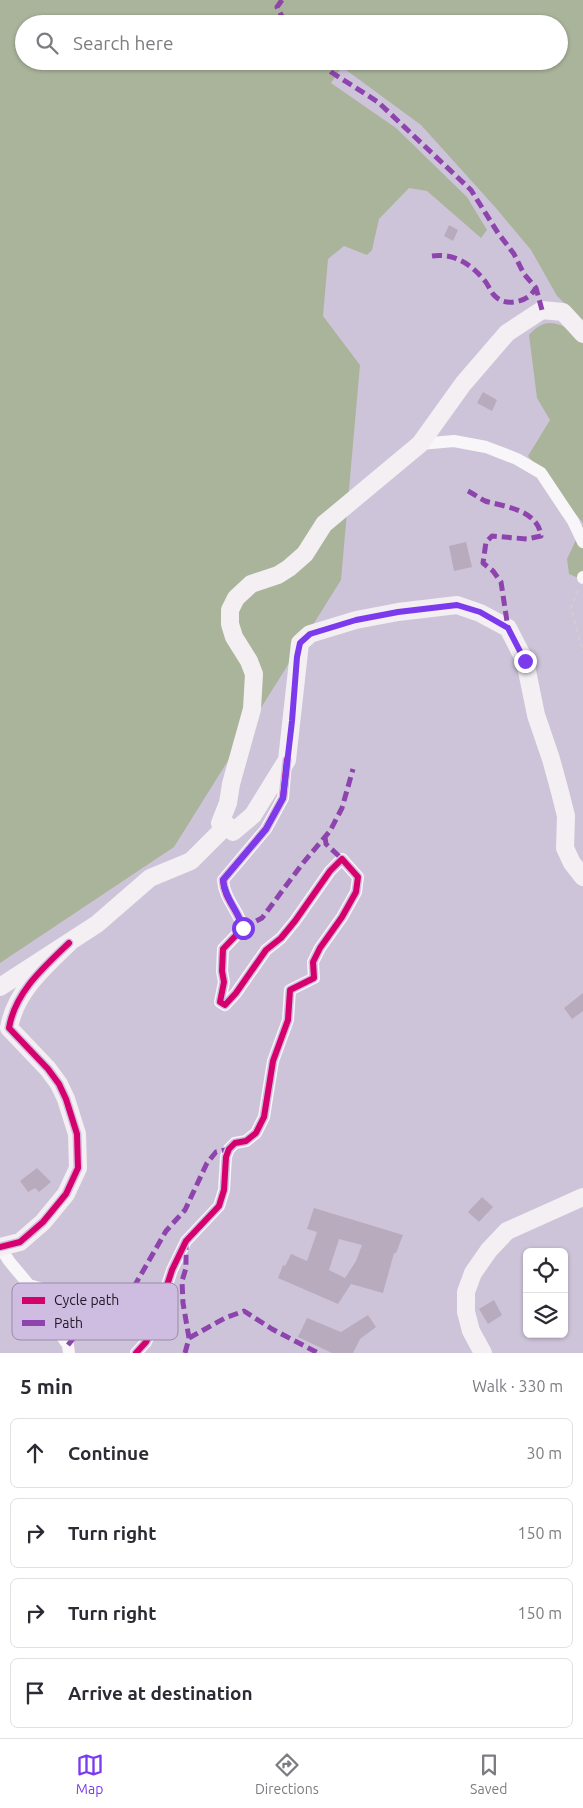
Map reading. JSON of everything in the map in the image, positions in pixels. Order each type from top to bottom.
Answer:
[{"type":"main road","points":[[583,334],[563,312],[542,310],[507,334],[463,384],[420,444],[324,524],[305,554],[289,568],[278,575],[251,584],[236,598],[230,610],[230,624],[234,637],[249,661],[254,674],[252,709],[231,784],[228,803],[220,822],[227,825],[233,832],[253,815],[287,760],[300,643],[310,634],[356,620],[398,612],[457,605],[480,612],[508,628],[525,661],[536,715],[551,758],[566,816],[566,848],[572,863],[583,877]]},
{"type":"main road","points":[[0,987],[97,924],[150,878],[191,862],[227,825]]},
{"type":"main road","points":[[0,1247],[20,1242],[43,1222],[66,1194],[78,1168],[77,1134],[66,1099],[59,1084],[9,1028],[11,1013],[34,977],[69,943]]},
{"type":"main road","points":[[483,1353],[471,1331],[466,1312],[466,1292],[473,1273],[489,1250],[507,1231],[583,1197]]},
{"type":"street","points":[[420,444],[454,441],[486,447],[517,459],[541,473],[572,521],[583,542]]},
{"type":"street","points":[[168,1283],[186,1241],[219,1206],[224,1190],[226,1157],[229,1148],[256,1133],[264,1117],[273,1061],[288,1020],[290,990],[314,978],[313,962],[320,948],[342,918],[356,892],[358,877],[342,859],[330,871],[281,938],[266,950],[226,1005],[220,1002],[224,982],[222,971],[223,949],[243,928],[240,918],[233,910],[224,891],[223,880],[266,829],[283,798],[287,760]]},
{"type":"street","points":[[0,1247],[27,1283]]},
{"type":"street","points":[[64,1340],[68,1345],[69,1353]]},
{"type":"street","points":[[136,1353],[147,1340]]},
{"type":"path","points":[[583,578],[571,608],[583,652]]},
{"type":"green space","points":[[0,0],[583,0],[583,321],[557,296],[531,250],[421,125],[346,70],[568,70],[568,15],[15,15],[15,70],[340,70],[331,83],[396,128],[467,197],[487,230],[481,238],[427,191],[409,188],[379,219],[372,250],[367,255],[344,246],[328,259],[323,316],[360,365],[341,580],[174,847],[0,963]]},
{"type":"green space","points":[[583,321],[583,523],[528,456],[550,420],[537,398],[529,335],[540,326],[550,323],[574,330]]},
{"type":"green space","points":[[583,525],[583,580],[569,574],[567,559]]},
{"type":"building","points":[[449,225],[458,230],[453,241],[444,236]]},
{"type":"building","points":[[483,392],[497,400],[492,411],[477,403]]},
{"type":"building","points":[[466,542],[472,567],[454,571],[449,546]]},
{"type":"building","points":[[583,993],[583,1011],[572,1019],[564,1008]]},
{"type":"building","points":[[37,1168],[51,1182],[39,1192],[35,1188],[28,1192],[20,1181]]},
{"type":"building","points":[[482,1197],[493,1207],[479,1222],[468,1212]]},
{"type":"building","points":[[314,1208],[403,1235],[396,1253],[394,1253],[383,1293],[351,1284],[338,1304],[278,1278],[283,1265],[285,1266],[291,1254],[307,1261],[317,1232],[307,1229]],"holes":[[[339,1239],[362,1245],[356,1261],[345,1278],[329,1270]]]},
{"type":"building","points":[[494,1300],[502,1315],[488,1324],[479,1309]]},
{"type":"building","points":[[368,1315],[376,1327],[360,1339],[353,1353],[332,1353],[298,1337],[307,1318],[341,1332]]},
{"type":"marked path","points":[[281,15],[277,7],[282,0]]},
{"type":"marked path","points":[[329,70],[378,102],[471,190],[498,233],[514,254],[524,274],[536,288],[542,310]]},
{"type":"marked path","points":[[432,256],[448,256],[462,261],[485,281],[499,300],[516,302],[530,295],[536,288]]},
{"type":"marked path","points":[[468,491],[485,501],[528,515],[539,527],[541,536],[527,539],[492,536],[486,542],[483,563],[493,571],[501,582],[508,628]]},
{"type":"marked path","points":[[243,928],[262,918],[303,863],[330,831],[342,808],[353,769]]},
{"type":"marked path","points":[[325,837],[326,844],[342,859]]},
{"type":"marked path","points":[[136,1283],[166,1231],[185,1210],[207,1163],[216,1152],[229,1149]]},
{"type":"marked path","points":[[185,1353],[189,1338],[183,1303],[182,1281],[186,1268],[186,1246]]},
{"type":"marked path","points":[[189,1338],[225,1318],[244,1311],[272,1329],[318,1353]]},
{"type":"marked path","points":[[68,1345],[72,1340]]},
{"type":"cycle path","points":[[168,1283],[186,1241],[219,1206],[224,1190],[226,1157],[229,1149],[235,1143],[246,1141],[256,1133],[264,1117],[273,1061],[288,1020],[290,990],[314,978],[313,962],[356,892],[358,877],[342,859],[330,871],[281,938],[266,950],[236,993],[225,1005],[220,1002],[224,982],[222,971],[223,949],[243,928],[226,893],[223,880],[266,829],[283,798],[287,760]]},
{"type":"cycle path","points":[[0,1247],[20,1242],[43,1222],[66,1194],[78,1168],[77,1134],[66,1099],[59,1084],[48,1069],[9,1028],[12,1015],[24,992],[41,971],[69,943]]},
{"type":"cycle path","points":[[136,1353],[147,1340]]},
{"type":"route","points":[[243,928],[240,918],[233,910],[224,891],[223,880],[266,829],[283,798],[300,643],[310,634],[356,620],[398,612],[457,605],[480,612],[508,628],[525,661]]}]
